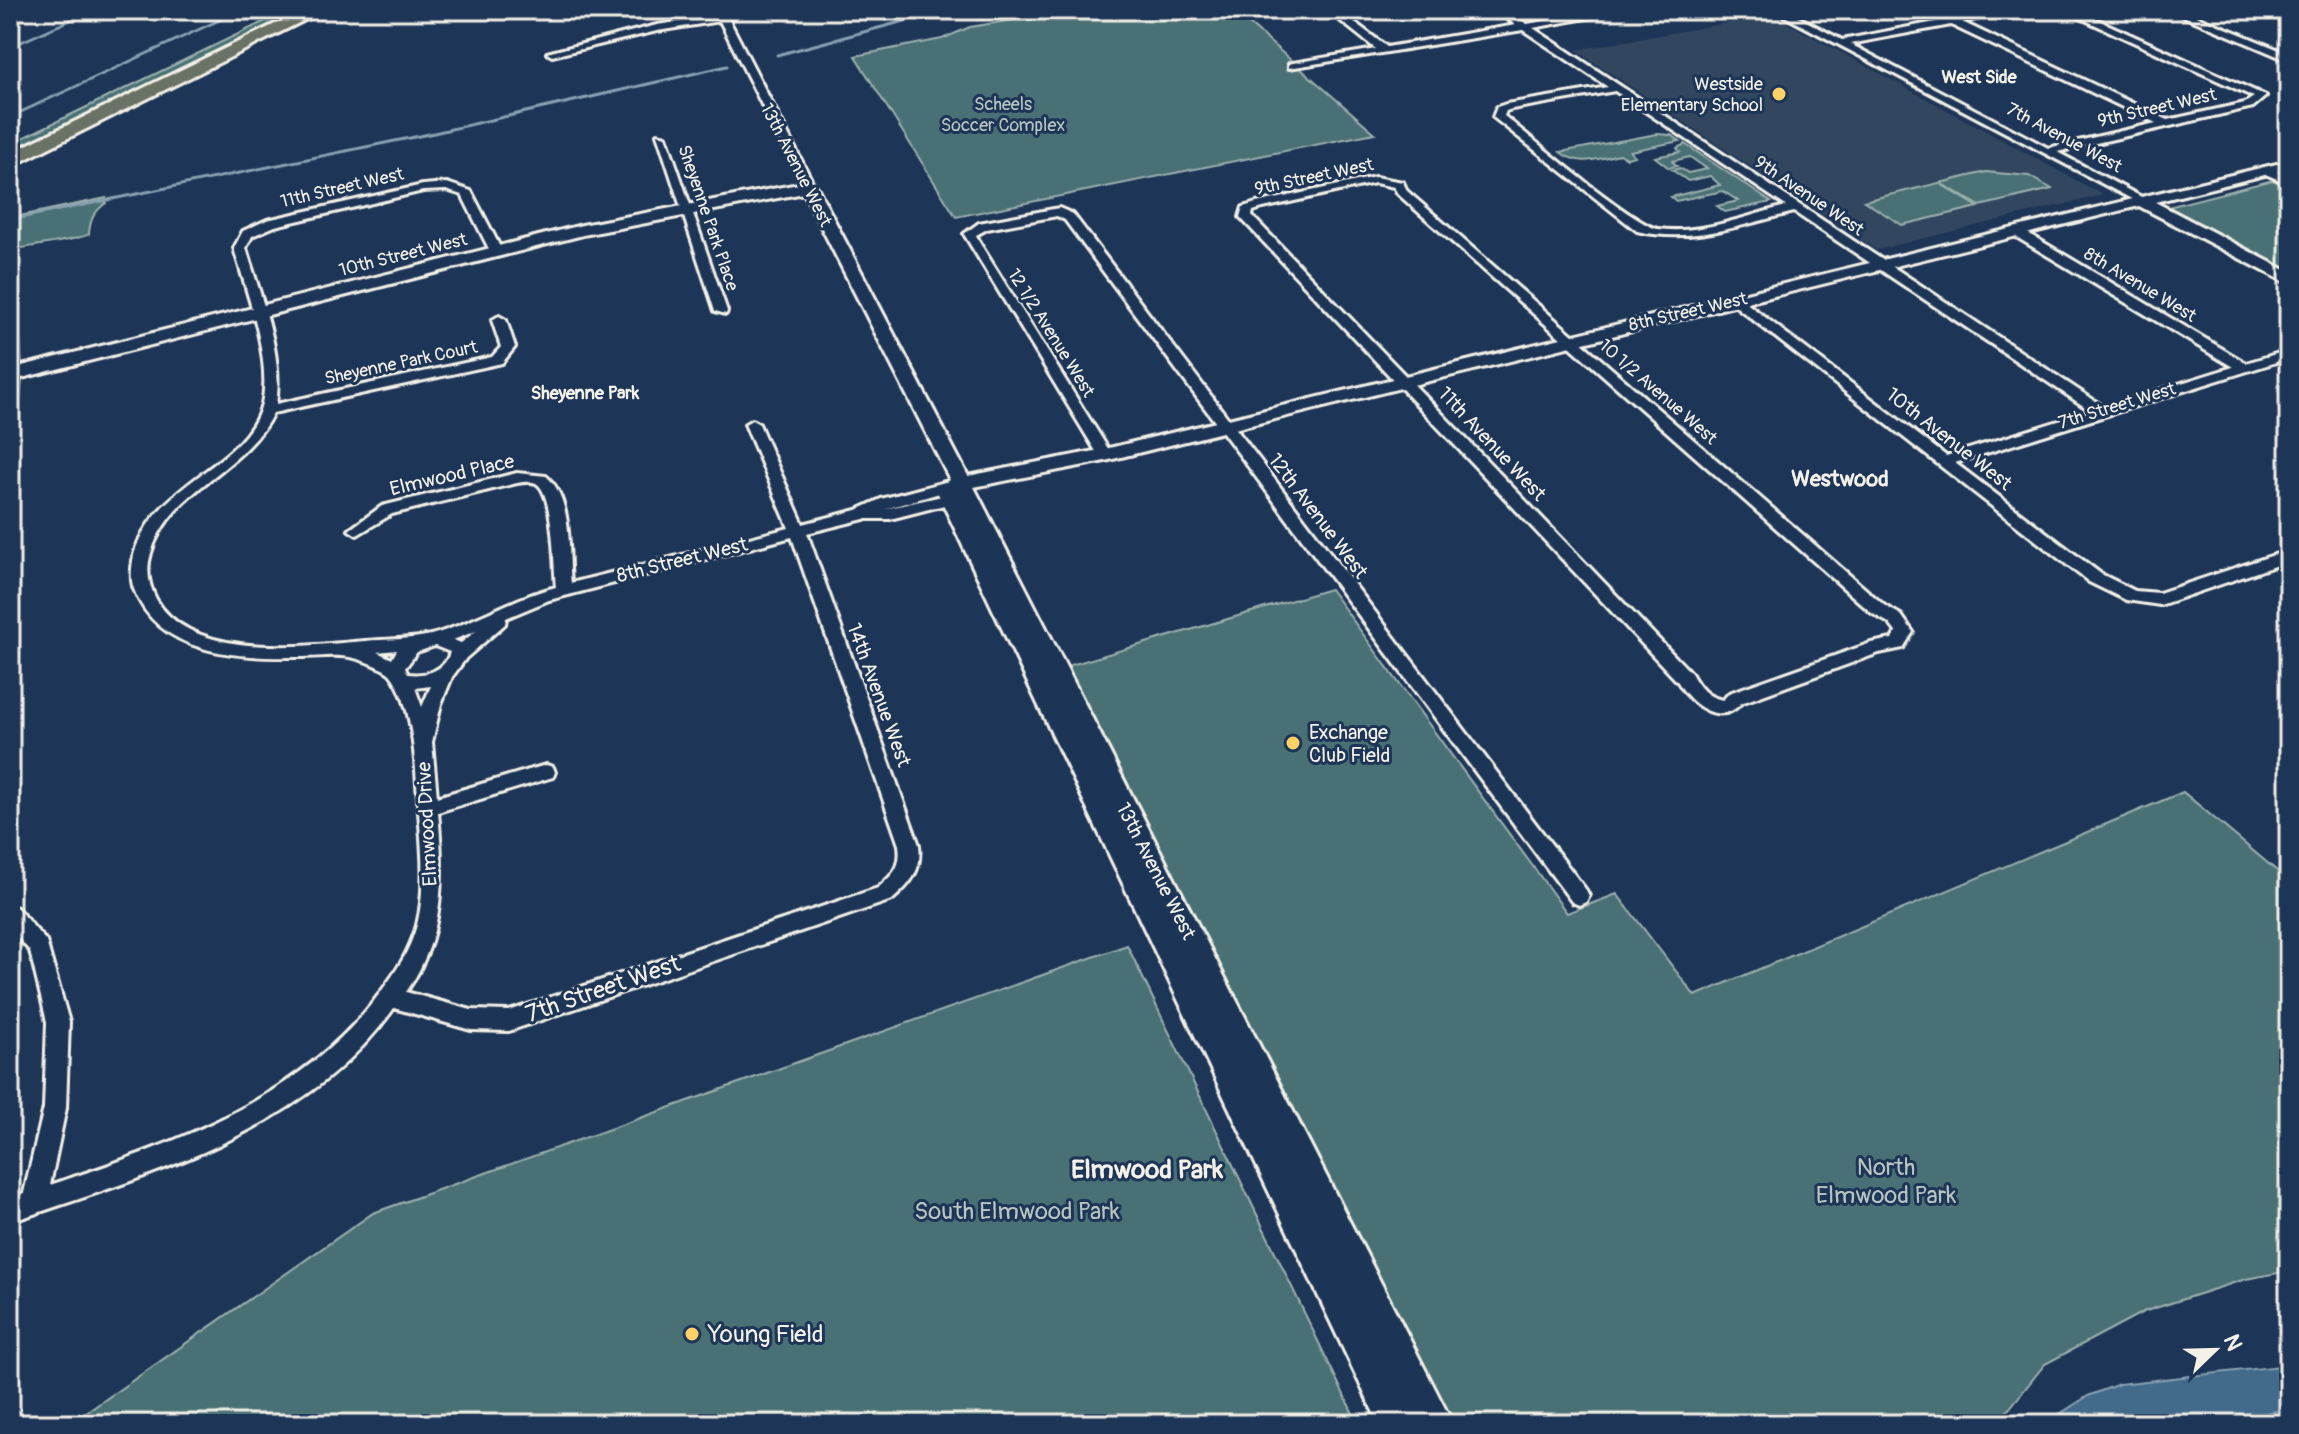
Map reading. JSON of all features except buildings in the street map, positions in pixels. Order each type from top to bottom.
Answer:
[{"type":"highway","points":[[10,139],[279,10]]},
{"type":"highway","points":[[10,161],[317,10]]},
{"type":"street","points":[[1332,10],[1384,50]]},
{"type":"street","name":"9th Avenue West","points":[[1500,10],[2100,411]]},
{"type":"street","points":[[1293,66],[1623,10]]},
{"type":"street","name":"7th Avenue West","points":[[1778,10],[2289,279]]},
{"type":"street","points":[[1840,43],[2012,10]]},
{"type":"street","name":"9th Street West","points":[[2047,151],[2249,105],[2261,96],[2068,10]]},
{"type":"street","points":[[2174,10],[2289,58]]},
{"type":"street","points":[[552,53],[721,14]]},
{"type":"street","name":"13th Avenue West","points":[[721,14],[873,320],[883,361],[957,491],[1435,1424]]},
{"type":"street","points":[[1951,21],[2167,124]]},
{"type":"street","points":[[1617,88],[1510,106],[1499,112],[1498,117],[1641,228],[1654,233],[1685,233],[1794,208]]},
{"type":"street","name":"Sheyenne Park Place","points":[[661,136],[721,311]]},
{"type":"street","name":"8th Street West","points":[[428,642],[564,590],[862,514],[890,514],[957,491],[1057,472],[1096,456],[2289,165]]},
{"type":"street","points":[[2267,171],[2289,181]]},
{"type":"street","name":"9th Street West","points":[[1247,209],[1375,180],[1388,180]]},
{"type":"street","name":"10 1/2 Avenue West","points":[[1388,180],[1399,184],[1402,192],[1879,610],[1895,619],[1905,632],[1897,644],[1877,647],[1735,698],[1727,707],[1710,706]]},
{"type":"street","name":"11th Street West","points":[[257,313],[240,248],[247,234],[271,223],[423,188],[447,186],[467,193],[496,251]]},
{"type":"street","name":"10th Street West","points":[[12,375],[496,251],[809,187]]},
{"type":"street","name":"11th Avenue West","points":[[1247,209],[1246,217],[1685,678],[1695,698],[1710,706]]},
{"type":"street","name":"12th Avenue West","points":[[975,231],[999,223],[1059,212],[1069,217],[1579,896]]},
{"type":"street","name":"12 1/2 Avenue West","points":[[975,231],[970,234],[973,242],[1096,456]]},
{"type":"street","name":"8th Avenue West","points":[[2017,232],[2244,368]]},
{"type":"street","name":"10th Avenue West","points":[[1735,301],[2095,578],[2132,596],[2160,599],[2197,589],[2289,555]]},
{"type":"street","points":[[257,313],[271,379],[268,410],[239,450],[162,516],[140,559],[139,580],[155,617],[174,631],[220,646],[251,650],[357,650],[377,644],[428,642],[452,643],[459,654]]},
{"type":"street","points":[[10,318],[10,414]]},
{"type":"street","name":"Sheyenne Park Court","points":[[268,410],[497,360],[508,347],[499,320]]},
{"type":"street","name":"7th Street West","points":[[1945,461],[2289,354]]},
{"type":"street","name":"14th Avenue West","points":[[752,424],[798,531],[909,845],[912,860],[909,875]]},
{"type":"street","name":"Elmwood Place","points":[[357,530],[387,510],[490,484],[536,477],[547,485],[553,499],[564,590]]},
{"type":"street","name":"13th Avenue West","points":[[957,491],[1398,1424]]},
{"type":"street","name":"8th Street West","points":[[459,654],[504,614]]},
{"type":"street","points":[[399,673],[403,654],[428,642]]},
{"type":"street","points":[[357,650],[418,682],[445,673]]},
{"type":"street","name":"Elmwood Drive","points":[[423,737],[445,673],[459,654]]},
{"type":"street","name":"Elmwood Drive","points":[[392,998],[417,955],[429,915],[432,876],[423,737],[414,719],[413,698],[399,673]]},
{"type":"street","points":[[428,807],[546,772]]},
{"type":"street","name":"7th Street West","points":[[392,998],[471,1020],[509,1021],[885,894],[909,875]]},
{"type":"street","points":[[10,914],[39,947],[58,1022],[55,1108],[34,1202]]},
{"type":"street","points":[[10,1210],[145,1165],[212,1137],[317,1072],[356,1040],[392,998]]},
{"type":"shaded area","name":"Westside Elementary School","points":[[1772,15],[2103,195],[1876,250],[1576,50]]},
{"type":"shaded area","points":[[2289,1365],[2289,1409],[2203,1424],[2044,1424],[2088,1396],[2119,1384]]},
{"type":"green space","points":[[288,10],[305,10],[10,153],[10,144]]},
{"type":"green space","name":"Scheels Soccer Complex","points":[[1074,10],[1233,10],[1375,133],[956,217],[855,56],[942,39],[970,27]]},
{"type":"green space","points":[[1657,134],[1671,135],[1680,141],[1630,151],[1635,156],[1627,158],[1620,154],[1581,161],[1560,152]]},
{"type":"green space","points":[[1685,144],[1771,202],[1725,212],[1717,206],[1738,201],[1723,191],[1676,201],[1671,197],[1720,185],[1710,176],[1688,181],[1672,170],[1680,168],[1688,173],[1707,169],[1690,157],[1672,161],[1677,166],[1669,168],[1655,157],[1680,152],[1677,148]]},
{"type":"green space","points":[[1986,172],[2029,176],[2052,189],[1980,206],[1940,183]]},
{"type":"green space","points":[[2273,180],[2289,188],[2289,271],[2168,207]]},
{"type":"green space","points":[[1939,183],[1978,207],[1902,225],[1864,201]]},
{"type":"green space","points":[[106,198],[106,203],[93,216],[89,234],[10,250],[10,218]]},
{"type":"green space","name":"North Elmwood Park","points":[[1330,589],[1567,913],[1617,894],[1695,996],[2183,792],[2289,881],[2289,1271],[2246,1279],[2143,1312],[2045,1364],[1997,1424],[1451,1424],[1067,666]]},
{"type":"green space","name":"South Elmwood Park","points":[[1127,945],[1358,1424],[70,1424],[373,1213]]},
{"type":"waterway","points":[[10,47],[93,10]]},
{"type":"waterway","points":[[10,117],[241,10]]},
{"type":"waterway","points":[[777,55],[946,10]]},
{"type":"waterway","points":[[10,220],[434,133],[727,66]]},
{"type":"place","name":"Westside Elementary School","points":[[1779,94]]},
{"type":"place","name":"Exchange Club Field","points":[[1293,743]]},
{"type":"place","name":"Young Field","points":[[692,1334]]},
{"type":"district","name":"West Side","points":[[1979,77]]},
{"type":"district","name":"Sheyenne Park","points":[[585,393]]},
{"type":"district","name":"Westwood","points":[[1840,479]]},
{"type":"district","name":"Elmwood Park","points":[[1147,1170]]}]
